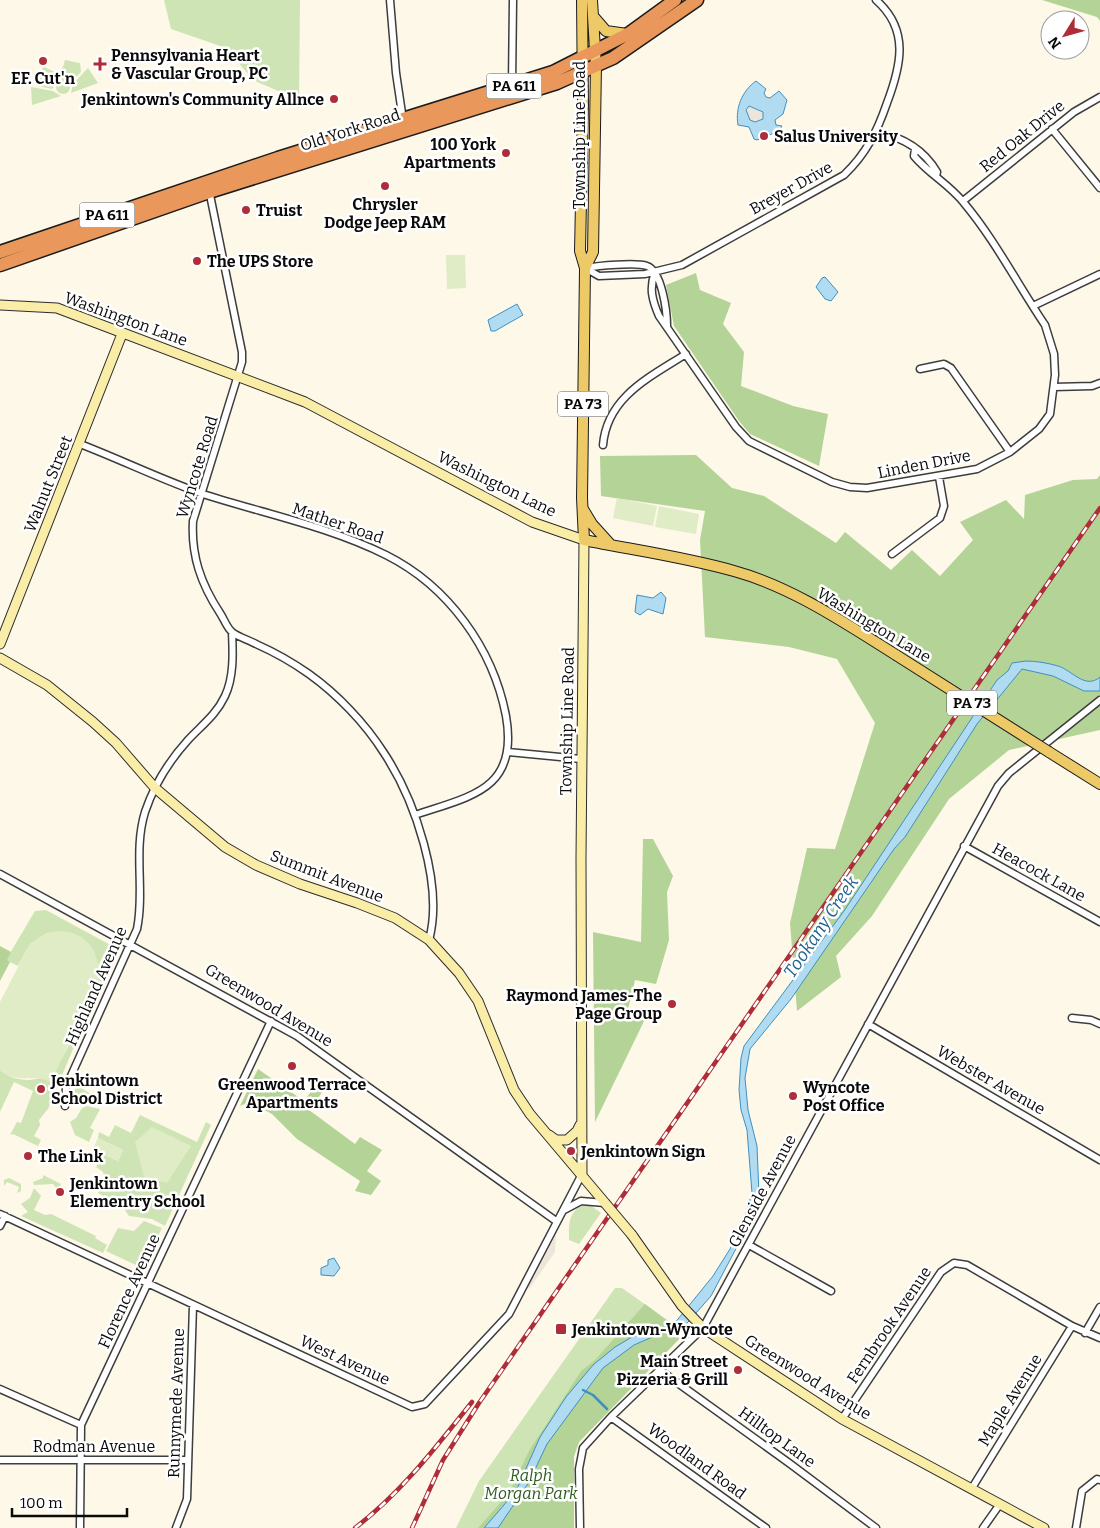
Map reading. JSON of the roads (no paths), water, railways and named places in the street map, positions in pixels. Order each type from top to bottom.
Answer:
[{"type":"highway","name":"Old York Road","points":[[0,252],[404,124],[553,72],[628,34],[675,0]]},
{"type":"highway","name":"Old York Road","points":[[404,124],[513,98],[582,72],[633,46],[696,0]]},
{"type":"highway","name":"Old York Road","points":[[0,265],[208,187]]},
{"type":"main road","name":"Township Line Road","points":[[582,0],[589,55],[596,66],[593,252],[585,268]]},
{"type":"main road","name":"Township Line Road","points":[[584,540],[582,508],[585,268],[580,251],[582,72],[589,55],[593,16],[592,0]]},
{"type":"main road","points":[[593,16],[606,31],[628,34]]},
{"type":"main road","points":[[582,508],[592,524],[612,546]]},
{"type":"main road","name":"Washington Lane","points":[[584,540],[679,558],[744,574],[788,592],[841,620],[1100,784]]},
{"type":"street","points":[[390,0],[398,90],[404,124]]},
{"type":"street","points":[[512,86],[513,0]]},
{"type":"street","name":"Breyer Drive","points":[[585,268],[599,276],[645,274],[682,265],[833,183],[859,160],[877,132],[894,86],[900,63],[901,49],[892,20],[876,0]]},
{"type":"street","name":"Red Oak Drive","points":[[963,201],[1052,129],[1081,107],[1100,97]]},
{"type":"street","points":[[1052,129],[1100,188]]},
{"type":"street","name":"Linden Drive","points":[[877,132],[893,135],[927,156],[937,172],[936,176]]},
{"type":"street","name":"Linden Drive","points":[[655,272],[660,283],[667,312],[666,326],[736,427],[757,446],[832,482],[850,487],[867,488],[976,469],[1010,452],[1047,420],[1054,387],[1051,342],[1045,325],[963,201],[936,176],[924,168],[914,156],[915,150]]},
{"type":"street","name":"Wyncote Road","points":[[208,187],[242,352],[239,376],[193,521],[194,557],[205,589],[232,632]]},
{"type":"street","name":"Breyer Drive","points":[[585,268],[599,265],[647,266],[655,272]]},
{"type":"street","points":[[1033,306],[1100,274]]},
{"type":"street","name":"Washington Lane","points":[[0,305],[57,308],[304,402],[532,522],[584,540]]},
{"type":"street","name":"Walnut Street","points":[[0,644],[122,334]]},
{"type":"street","points":[[603,445],[608,423],[622,399],[633,389],[686,354]]},
{"type":"street","points":[[920,369],[944,364],[952,368],[1010,452]]},
{"type":"street","points":[[1054,387],[1092,386],[1100,383]]},
{"type":"street","name":"Mather Road","points":[[80,444],[202,493],[361,543],[387,555],[427,582],[453,608],[475,636],[484,652],[502,700],[506,718],[508,752],[498,776],[486,788],[472,795],[415,815]]},
{"type":"street","points":[[892,554],[940,518],[944,506],[938,477]]},
{"type":"street","name":"Township Line Road","points":[[582,1174],[581,759],[584,540]]},
{"type":"street","points":[[232,632],[289,661],[309,674],[335,695],[384,753],[415,815],[427,856],[432,929],[429,940]]},
{"type":"street","name":"Highland Avenue","points":[[65,1106],[66,1087],[132,944],[141,910],[138,871],[140,834],[145,812],[155,788],[173,758],[190,738],[213,717],[225,695],[231,679],[232,632]]},
{"type":"street","name":"Summit Avenue","points":[[0,658],[47,685],[93,722],[116,743],[155,788],[204,831],[256,865],[306,887],[357,903],[394,918],[429,940],[460,973],[478,1001],[514,1090],[530,1114],[582,1174]]},
{"type":"street","name":"Glenside Avenue","points":[[580,1528],[579,1469],[581,1454],[587,1442],[703,1328],[998,786],[1005,777],[1100,700]]},
{"type":"street","points":[[508,752],[581,759]]},
{"type":"street","name":"Heacock Lane","points":[[964,846],[1100,922]]},
{"type":"street","name":"Greenwood Avenue","points":[[0,874],[271,1020],[306,1042],[556,1221]]},
{"type":"street","points":[[1072,1018],[1091,1020],[1100,1024]]},
{"type":"street","name":"Florence Avenue","points":[[80,1528],[81,1425],[271,1020]]},
{"type":"street","name":"Webster Avenue","points":[[868,1024],[1100,1160]]},
{"type":"street","points":[[546,1132],[556,1140],[567,1140],[577,1131],[581,1122]]},
{"type":"street","name":"Greenwood Avenue","points":[[582,1174],[656,1268],[682,1306],[703,1328],[842,1419],[1044,1528]]},
{"type":"street","name":"West Avenue","points":[[2,1215],[412,1407],[425,1404],[509,1314],[582,1174]]},
{"type":"street","points":[[562,1211],[581,1201],[605,1203]]},
{"type":"street","points":[[0,1226],[2,1215]]},
{"type":"street","points":[[749,1245],[831,1291]]},
{"type":"street","name":"Fernbrook Avenue","points":[[842,1419],[941,1272],[954,1263],[967,1265],[1072,1326],[1100,1338]]},
{"type":"street","name":"Runnymede Avenue","points":[[176,1528],[187,1499],[193,1306]]},
{"type":"street","points":[[1085,1333],[1100,1307]]},
{"type":"street","name":"Maple Avenue","points":[[972,1488],[1072,1326]]},
{"type":"street","name":"Hilltop Lane","points":[[660,1371],[789,1462],[876,1528]]},
{"type":"street","points":[[0,1389],[81,1425]]},
{"type":"street","name":"Woodland Road","points":[[611,1417],[766,1528]]},
{"type":"street","name":"Rodman Avenue","points":[[0,1460],[187,1460]]},
{"type":"street","points":[[1076,1528],[1082,1491],[1097,1479],[1100,1480]]},
{"type":"street","points":[[983,1528],[1000,1504]]},
{"type":"water","points":[[756,81],[766,89],[764,93],[766,97],[770,98],[779,91],[787,100],[783,114],[775,120],[776,125],[782,126],[779,131],[757,140],[754,139],[749,127],[738,125],[737,119],[743,95]],"holes":[[[749,106],[763,112],[763,119],[755,122],[750,120],[746,110]]]},
{"type":"water","points":[[825,277],[838,292],[831,301],[825,299],[816,287],[822,278]]},
{"type":"water","points":[[517,304],[523,315],[495,331],[491,331],[488,320]]},
{"type":"water","points":[[661,592],[666,598],[663,614],[648,609],[640,615],[635,612],[637,595],[653,598]]},
{"type":"water","points":[[1026,661],[1058,666],[1084,680],[1089,681],[1100,677],[1100,691],[1084,691],[1053,676],[1022,669],[977,724],[905,837],[894,849],[791,999],[750,1049],[745,1078],[748,1110],[757,1146],[759,1195],[757,1209],[711,1296],[681,1330],[659,1334],[634,1345],[603,1368],[547,1444],[529,1482],[498,1528],[484,1528],[516,1491],[540,1437],[566,1397],[593,1365],[615,1347],[632,1337],[674,1324],[713,1276],[730,1249],[744,1219],[752,1193],[747,1130],[741,1110],[739,1090],[741,1058],[744,1046],[844,911],[997,680],[1008,671],[1012,663]]},
{"type":"water","points":[[334,1258],[340,1268],[334,1276],[321,1275],[321,1268],[328,1265],[328,1260]]},
{"type":"waterway","points":[[583,1390],[593,1395],[607,1409]]},
{"type":"railway","points":[[412,1528],[443,1460],[479,1403],[1100,508]]},
{"type":"railway","points":[[355,1528],[403,1485],[472,1402]]},
{"type":"place","name":"EF. Cut'n","points":[[43,61]]},
{"type":"place","name":"Pennsylvania Heart & Vascular Group, PC","points":[[100,64]]},
{"type":"place","name":"Jenkintown's Community Allnce","points":[[334,99]]},
{"type":"place","name":"Salus University","points":[[764,136]]},
{"type":"place","name":"100 York Apartments","points":[[506,153]]},
{"type":"place","name":"Chrysler Dodge Jeep RAM","points":[[385,186]]},
{"type":"place","name":"Truist","points":[[246,210]]},
{"type":"place","name":"The UPS Store","points":[[197,261]]},
{"type":"place","name":"Raymond James-The Page Group","points":[[672,1004]]},
{"type":"place","name":"Greenwood Terrace Apartments","points":[[292,1066]]},
{"type":"place","name":"Jenkintown School District","points":[[41,1089]]},
{"type":"place","name":"Wyncote Post Office","points":[[793,1096]]},
{"type":"place","name":"Jenkintown Sign","points":[[571,1151]]},
{"type":"place","name":"The Link","points":[[28,1156]]},
{"type":"place","name":"Jenkintown Elementry School","points":[[60,1192]]},
{"type":"place","name":"Jenkintown-Wyncote","points":[[561,1329]]},
{"type":"place","name":"Main Street Pizzeria & Grill","points":[[738,1370]]},
{"type":"water label","name":"Tookany Creek","points":[[821,927]]},
{"type":"park label","name":"Ralph Morgan Park","points":[[531,1484]]}]
